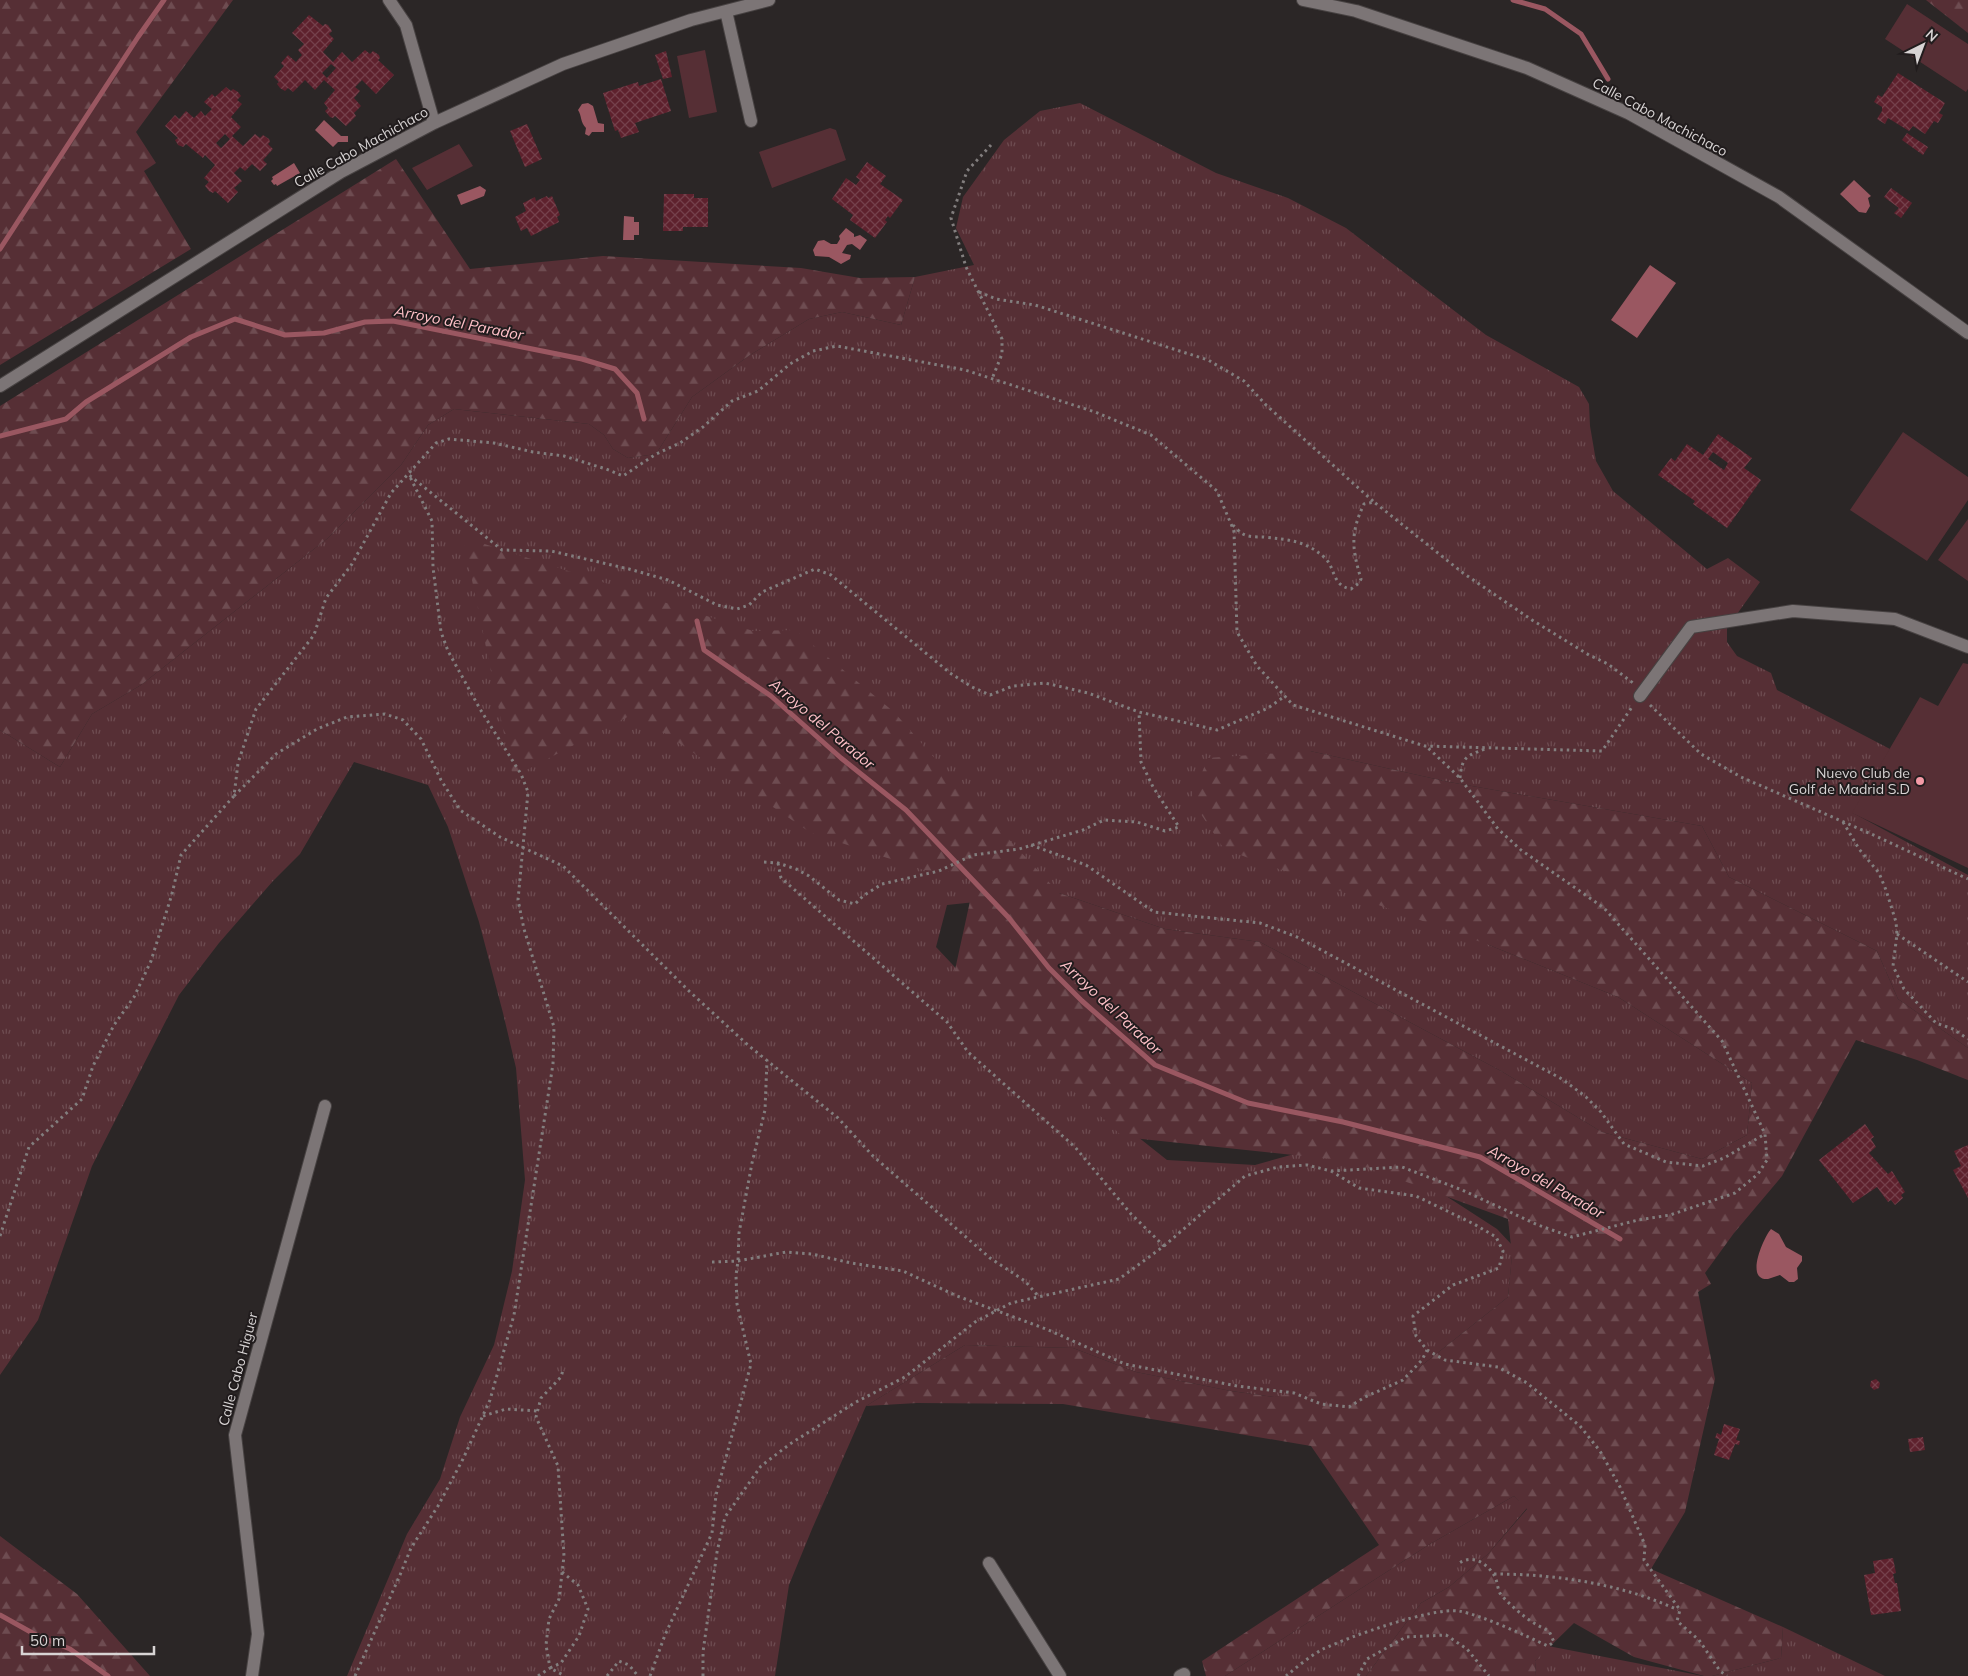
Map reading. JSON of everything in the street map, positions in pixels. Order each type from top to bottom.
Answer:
[{"type":"street","points":[[389,0],[406,25],[434,123]]},
{"type":"street","name":"Calle Cabo Machichaco","points":[[0,386],[341,172],[434,123],[563,64],[691,20],[769,0]]},
{"type":"street","name":"Calle Cabo Machichaco","points":[[1303,0],[1356,11],[1527,68],[1628,113],[1778,197],[1968,333]]},
{"type":"street","points":[[1340,0],[1356,11]]},
{"type":"street","points":[[726,11],[751,121]]},
{"type":"street","points":[[1640,696],[1691,627],[1776,613],[1794,611],[1895,619],[1968,647]]},
{"type":"street","name":"Calle Cabo Higuer","points":[[252,1676],[258,1634],[235,1435],[325,1106]]},
{"type":"street","points":[[989,1563],[1060,1676]]},
{"type":"path","points":[[991,145],[967,171],[951,218],[966,267],[1002,339],[1002,354],[992,379]]},
{"type":"path","points":[[978,292],[996,299],[1035,305],[1208,360],[1244,381],[1266,405],[1374,502],[1464,573],[1532,620],[1589,655],[1608,664],[1631,680],[1640,696],[1701,754],[1741,777],[1968,879]]},
{"type":"path","points":[[234,796],[238,763],[256,709],[314,635],[326,598],[352,564],[391,493],[436,443],[449,439],[494,443],[533,452],[564,456],[606,468],[623,476],[656,454],[680,443],[703,427],[732,401],[758,391],[790,364],[814,351],[837,346],[965,370],[1095,412],[1151,435],[1217,491],[1234,531],[1237,632],[1257,666],[1293,704],[1426,746],[1602,751],[1640,696]]},
{"type":"path","points":[[409,475],[502,550],[551,552],[629,569],[668,580],[717,605],[737,609],[749,605],[762,592],[815,569],[831,575],[950,673],[972,688],[990,695],[1012,686],[1045,683],[1088,693],[1140,712],[1217,730],[1268,708],[1285,696]]},
{"type":"path","points":[[354,1676],[411,1548],[438,1506],[463,1460],[490,1400],[514,1315],[553,1064],[554,1027],[524,929],[518,900],[528,792],[521,774],[480,709],[448,651],[441,632],[433,567],[432,521],[409,475]]},
{"type":"path","points":[[1232,524],[1246,536],[1300,541],[1326,558],[1331,566],[1332,573],[1338,581],[1346,588],[1351,589],[1361,579],[1353,549],[1358,516],[1364,504],[1374,502]]},
{"type":"path","points":[[764,862],[778,863],[796,869],[809,876],[839,900],[855,904],[863,896],[882,884],[945,868],[973,855],[1032,845],[1083,830],[1104,820],[1137,822],[1164,831],[1179,827],[1140,762],[1140,712]]},
{"type":"path","points":[[0,1236],[29,1147],[82,1099],[93,1066],[114,1025],[134,997],[152,961],[172,894],[181,854],[234,796],[276,754],[317,729],[347,717],[385,714],[403,720],[421,738],[440,780],[460,810],[500,837],[563,866],[690,991],[749,1046],[838,1118],[873,1156],[990,1258],[1025,1281],[1038,1296]]},
{"type":"path","points":[[1331,1171],[1402,1167],[1462,1190],[1538,1226],[1572,1237],[1670,1215],[1735,1193],[1758,1174],[1767,1160],[1765,1134],[1722,1041],[1604,908],[1521,850],[1504,834],[1460,778],[1426,746]]},
{"type":"path","points":[[1460,778],[1462,763],[1467,756],[1488,747]]},
{"type":"path","points":[[1842,821],[1859,849],[1879,873],[1896,922],[1897,934],[1893,966],[1904,989],[1936,1023],[1954,1029],[1968,1039]]},
{"type":"path","points":[[1032,845],[1086,865],[1154,912],[1260,923],[1297,937],[1562,1079],[1586,1097],[1601,1112],[1624,1144],[1666,1162],[1703,1166],[1724,1158],[1765,1134]]},
{"type":"path","points":[[778,863],[781,878],[947,1022],[968,1052],[1075,1147],[1131,1214],[1164,1246]]},
{"type":"path","points":[[1897,934],[1968,982]]},
{"type":"path","points":[[650,1676],[665,1634],[712,1533],[716,1495],[751,1364],[737,1304],[738,1233],[765,1110],[767,1060]]},
{"type":"path","points":[[703,1676],[704,1652],[716,1561],[725,1517],[761,1466],[790,1444],[856,1402],[905,1377],[974,1322],[1010,1302],[1119,1279],[1164,1246],[1245,1176],[1278,1167],[1307,1165],[1331,1171],[1359,1188],[1416,1196],[1474,1224],[1496,1237],[1503,1250],[1499,1268],[1453,1285],[1413,1316],[1416,1336],[1428,1350],[1445,1360],[1498,1367],[1527,1383],[1580,1426],[1600,1451],[1620,1487],[1645,1545],[1644,1560],[1680,1610],[1677,1622],[1699,1640],[1720,1671],[1726,1676]]},
{"type":"path","points":[[712,1262],[738,1261],[786,1252],[812,1254],[851,1263],[904,1271],[957,1296],[1046,1329],[1125,1364],[1236,1386],[1294,1393],[1321,1404],[1349,1407],[1365,1397],[1403,1380],[1422,1360],[1428,1350]]},
{"type":"path","points":[[550,1668],[546,1645],[549,1619],[559,1599],[564,1556],[558,1466],[536,1418],[541,1398],[561,1377],[563,1370]]},
{"type":"path","points":[[483,1416],[506,1409],[538,1411]]},
{"type":"path","points":[[1286,1676],[1323,1650],[1390,1624],[1429,1614],[1458,1611],[1548,1646],[1554,1642],[1549,1631],[1534,1624],[1500,1594],[1494,1574],[1480,1561],[1474,1559],[1463,1560],[1458,1564]]},
{"type":"path","points":[[538,1676],[561,1663],[579,1636],[588,1609],[578,1585],[562,1572]]},
{"type":"path","points":[[1494,1574],[1529,1574],[1583,1581],[1660,1601],[1680,1610]]},
{"type":"path","points":[[1358,1676],[1367,1659],[1406,1637],[1446,1635],[1467,1649],[1489,1676]]},
{"type":"path","points":[[607,1676],[619,1661],[629,1665],[638,1676]]},
{"type":"path","points":[[550,1668],[565,1676]]},
{"type":"green space","points":[[0,0],[233,0],[136,132],[156,163],[144,171],[191,249],[0,365]]},
{"type":"green space","points":[[1926,0],[1968,0],[1968,33]]},
{"type":"green space","points":[[1907,4],[1968,44],[1968,89],[1966,92],[1885,39]]},
{"type":"green space","points":[[705,50],[717,112],[689,118],[677,56]]},
{"type":"green space","points":[[1080,103],[1216,173],[1288,198],[1346,228],[1486,335],[1579,387],[1589,404],[1590,426],[1596,461],[1613,491],[1707,569],[1728,558],[1760,582],[1727,628],[1727,642],[1737,656],[1771,673],[1777,690],[1890,749],[1853,813],[1968,875],[1968,1048],[1898,999],[1877,951],[1729,877],[1702,826],[1449,782],[1310,751],[1489,945],[1618,997],[1752,1083],[1747,1135],[1702,1159],[1602,1132],[1501,1071],[1260,942],[1165,929],[1059,893],[947,905],[936,947],[1046,1064],[1167,1160],[1255,1165],[1355,1137],[1497,1229],[1513,1246],[1508,1297],[1392,1389],[1274,1397],[1231,1391],[1136,1372],[1073,1348],[965,1345],[866,1406],[789,1585],[775,1676],[347,1676],[407,1534],[440,1479],[460,1417],[494,1345],[512,1271],[525,1180],[516,1068],[479,922],[448,827],[428,785],[354,762],[300,854],[273,881],[219,943],[179,995],[92,1166],[38,1320],[0,1375],[0,730],[60,767],[92,714],[141,685],[328,538],[401,465],[428,425],[454,409],[589,424],[604,435],[613,449],[628,458],[656,454],[692,397],[750,355],[809,319],[842,312],[901,325],[915,277],[974,265],[956,228],[963,197],[1004,140],[1040,111]]},
{"type":"green space","points":[[830,128],[836,130],[846,160],[772,188],[759,152]]},
{"type":"green space","points":[[459,144],[473,166],[427,190],[412,168]]},
{"type":"green space","points":[[396,159],[470,269],[603,256],[801,268],[860,278],[915,277],[901,325],[842,312],[809,319],[750,355],[692,397],[656,454],[628,458],[613,449],[604,435],[589,424],[454,409],[428,425],[401,465],[328,538],[141,685],[92,714],[60,767],[0,730],[0,406]]},
{"type":"green space","points":[[1903,432],[1968,477],[1968,500],[1927,561],[1850,510]]},
{"type":"green space","points":[[1968,519],[1968,581],[1938,560]]},
{"type":"green space","points":[[463,537],[753,631],[795,630],[894,712],[960,787],[1059,893],[1165,929],[1260,942],[1501,1071],[1602,1132],[1702,1159],[1747,1135],[1752,1083],[1618,997],[1489,945],[1224,849],[1191,799],[1208,758],[1310,751],[1449,782],[1702,826],[1729,877],[1877,951],[1898,999],[1968,1048],[1968,1080],[1917,1060],[1856,1040],[1782,1176],[1734,1233],[1705,1273],[1711,1284],[1698,1292],[1715,1379],[1685,1512],[1651,1569],[1783,1627],[1781,1658],[1712,1676],[1704,1676],[1634,1657],[1574,1623],[1535,1661],[1536,1676],[1366,1676],[1421,1603],[1449,1587],[1488,1554],[1527,1509],[1514,1496],[1430,1544],[1225,1676],[1206,1676],[1202,1661],[1379,1545],[1311,1446],[1063,1404],[917,1403],[866,1406],[965,1345],[1073,1348],[1136,1372],[1231,1391],[1274,1397],[1294,1393],[1392,1389],[1508,1297],[1512,1255],[1508,1219],[1349,1161],[1123,1137],[953,979],[972,892],[1002,875],[924,870],[811,833],[635,713],[513,777]]},
{"type":"green space","name":"Nuevo Club de Golf de Madrid S.D","points":[[1963,663],[1968,664],[1968,868],[1852,813],[1920,697],[1938,706]]},
{"type":"green space","points":[[1514,1496],[1527,1508],[1488,1554],[1449,1587],[1421,1603],[1366,1676],[1225,1676],[1430,1544]]},
{"type":"green space","points":[[0,1536],[77,1594],[150,1676],[0,1676]]},
{"type":"green space","points":[[1783,1627],[1885,1676],[1712,1676],[1781,1658]]},
{"type":"green space","points":[[1548,1646],[1703,1676],[1536,1676],[1535,1661]]},
{"type":"shaded area","points":[[588,103],[593,106],[598,123],[604,124],[604,132],[592,132],[589,136],[585,134],[586,128],[578,110],[582,104]]},
{"type":"shaded area","points":[[324,120],[341,136],[348,136],[348,142],[338,142],[333,147],[315,130]]},
{"type":"shaded area","points":[[294,163],[300,173],[277,186],[276,184],[274,185],[271,181],[272,177]]},
{"type":"shaded area","points":[[1854,180],[1871,196],[1868,198],[1870,206],[1866,213],[1859,212],[1840,194]]},
{"type":"shaded area","points":[[480,186],[486,190],[484,196],[461,205],[457,195]]},
{"type":"shaded area","points":[[624,216],[634,217],[634,222],[639,222],[639,235],[634,235],[634,240],[623,240]]},
{"type":"shaded area","points":[[846,228],[854,234],[854,237],[860,235],[867,240],[860,250],[852,244],[847,245],[842,253],[851,255],[850,259],[841,264],[829,257],[815,256],[813,250],[818,241],[824,240],[831,244],[837,244],[840,239],[839,236]]},
{"type":"shaded area","points":[[1650,265],[1676,283],[1637,338],[1611,320]]},
{"type":"shaded area","points":[[1771,1229],[1779,1234],[1786,1247],[1802,1256],[1802,1261],[1797,1268],[1798,1279],[1794,1282],[1789,1282],[1780,1275],[1768,1279],[1761,1278],[1757,1273],[1758,1258],[1764,1240]]},
{"type":"building","points":[[309,15],[323,26],[325,24],[328,25],[332,31],[329,34],[334,39],[323,52],[333,62],[342,52],[352,62],[365,50],[370,54],[373,51],[379,55],[380,58],[378,60],[394,75],[376,94],[362,80],[355,87],[360,91],[354,98],[361,106],[354,113],[356,116],[346,126],[335,116],[333,118],[330,117],[325,111],[328,108],[324,103],[335,90],[324,80],[315,90],[305,80],[293,92],[288,88],[285,91],[277,84],[279,82],[274,77],[284,66],[281,63],[288,55],[296,62],[302,55],[298,50],[304,44],[292,33]],"holes":[[[331,64],[336,68],[327,78],[322,73]]]},
{"type":"building","points":[[666,51],[672,77],[663,79],[655,55]]},
{"type":"building","points":[[1898,73],[1945,103],[1939,113],[1943,115],[1938,123],[1934,121],[1925,134],[1913,126],[1909,131],[1888,118],[1885,124],[1877,119],[1882,111],[1882,107],[1874,102],[1878,95],[1882,97]]},
{"type":"building","points":[[661,79],[671,111],[635,123],[639,132],[621,138],[618,130],[615,131],[603,93],[638,82],[639,86]]},
{"type":"building","points":[[226,87],[231,91],[233,89],[238,92],[241,96],[237,100],[242,104],[231,117],[241,127],[232,136],[243,146],[255,134],[260,138],[263,135],[269,139],[270,142],[268,144],[273,149],[263,160],[267,164],[260,171],[252,164],[245,171],[240,167],[234,173],[242,181],[234,188],[238,192],[228,203],[215,191],[213,193],[209,191],[205,186],[209,182],[204,178],[215,165],[205,155],[203,158],[186,144],[183,147],[178,145],[175,140],[178,138],[165,126],[175,115],[179,119],[186,111],[194,118],[201,111],[205,116],[212,109],[204,102],[212,94],[215,97]],"holes":[[[225,134],[230,139],[221,148],[216,143]]]},
{"type":"building","points":[[527,124],[542,159],[525,167],[510,131]]},
{"type":"building","points":[[1907,133],[1928,147],[1923,155],[1902,140]]},
{"type":"building","points":[[867,162],[886,176],[880,184],[903,200],[890,218],[888,216],[885,220],[887,222],[875,238],[850,220],[853,215],[832,199],[846,178],[856,185],[860,180],[856,177]]},
{"type":"building","points":[[1891,188],[1912,203],[1901,218],[1894,213],[1899,208],[1884,197]]},
{"type":"building","points":[[664,194],[694,194],[694,198],[708,198],[708,227],[683,227],[683,231],[663,231]]},
{"type":"building","points":[[547,196],[548,198],[552,196],[560,215],[557,217],[559,222],[531,236],[527,228],[521,231],[515,217],[526,211],[523,203],[535,197],[536,201]]},
{"type":"building","points":[[1718,434],[1752,458],[1744,468],[1761,480],[1727,528],[1693,504],[1695,501],[1658,475],[1671,458],[1675,461],[1687,444],[1703,455]],"holes":[[[1713,452],[1728,463],[1724,470],[1708,459]]]},
{"type":"building","points":[[1865,1124],[1874,1137],[1871,1139],[1876,1147],[1869,1153],[1888,1174],[1892,1171],[1905,1192],[1901,1195],[1903,1198],[1895,1205],[1891,1200],[1888,1202],[1877,1187],[1853,1203],[1819,1160]]},
{"type":"building","points":[[1968,1145],[1968,1198],[1953,1170],[1961,1166],[1954,1151]]},
{"type":"building","points":[[1876,1379],[1880,1383],[1879,1388],[1874,1390],[1870,1386],[1871,1381]]},
{"type":"building","points":[[1724,1424],[1740,1429],[1736,1440],[1740,1441],[1739,1445],[1735,1444],[1729,1460],[1714,1455],[1719,1439],[1715,1438],[1717,1433],[1721,1435]]},
{"type":"building","points":[[1923,1437],[1925,1450],[1910,1452],[1908,1439]]},
{"type":"building","points":[[1893,1558],[1896,1573],[1893,1574],[1895,1583],[1897,1583],[1901,1611],[1871,1615],[1864,1575],[1875,1573],[1873,1561]]},
{"type":"waterway","points":[[0,249],[164,0]]},
{"type":"waterway","points":[[1513,0],[1545,9],[1581,34],[1608,79]]},
{"type":"waterway","name":"Arroyo del Parador","points":[[0,436],[66,419],[86,402],[191,337],[235,319],[285,335],[324,333],[365,322],[393,321],[582,359],[615,369],[637,393],[644,419]]},
{"type":"waterway","name":"Arroyo del Parador","points":[[697,621],[704,650],[771,696],[841,758],[906,810],[1009,918],[1049,968],[1082,1001],[1155,1065],[1248,1103],[1343,1122],[1480,1157],[1620,1239]]},
{"type":"waterway","points":[[0,1615],[36,1635],[70,1649],[108,1676]]},
{"type":"place","name":"Nuevo Club de Golf de Madrid S.D","points":[[1920,781]]}]
